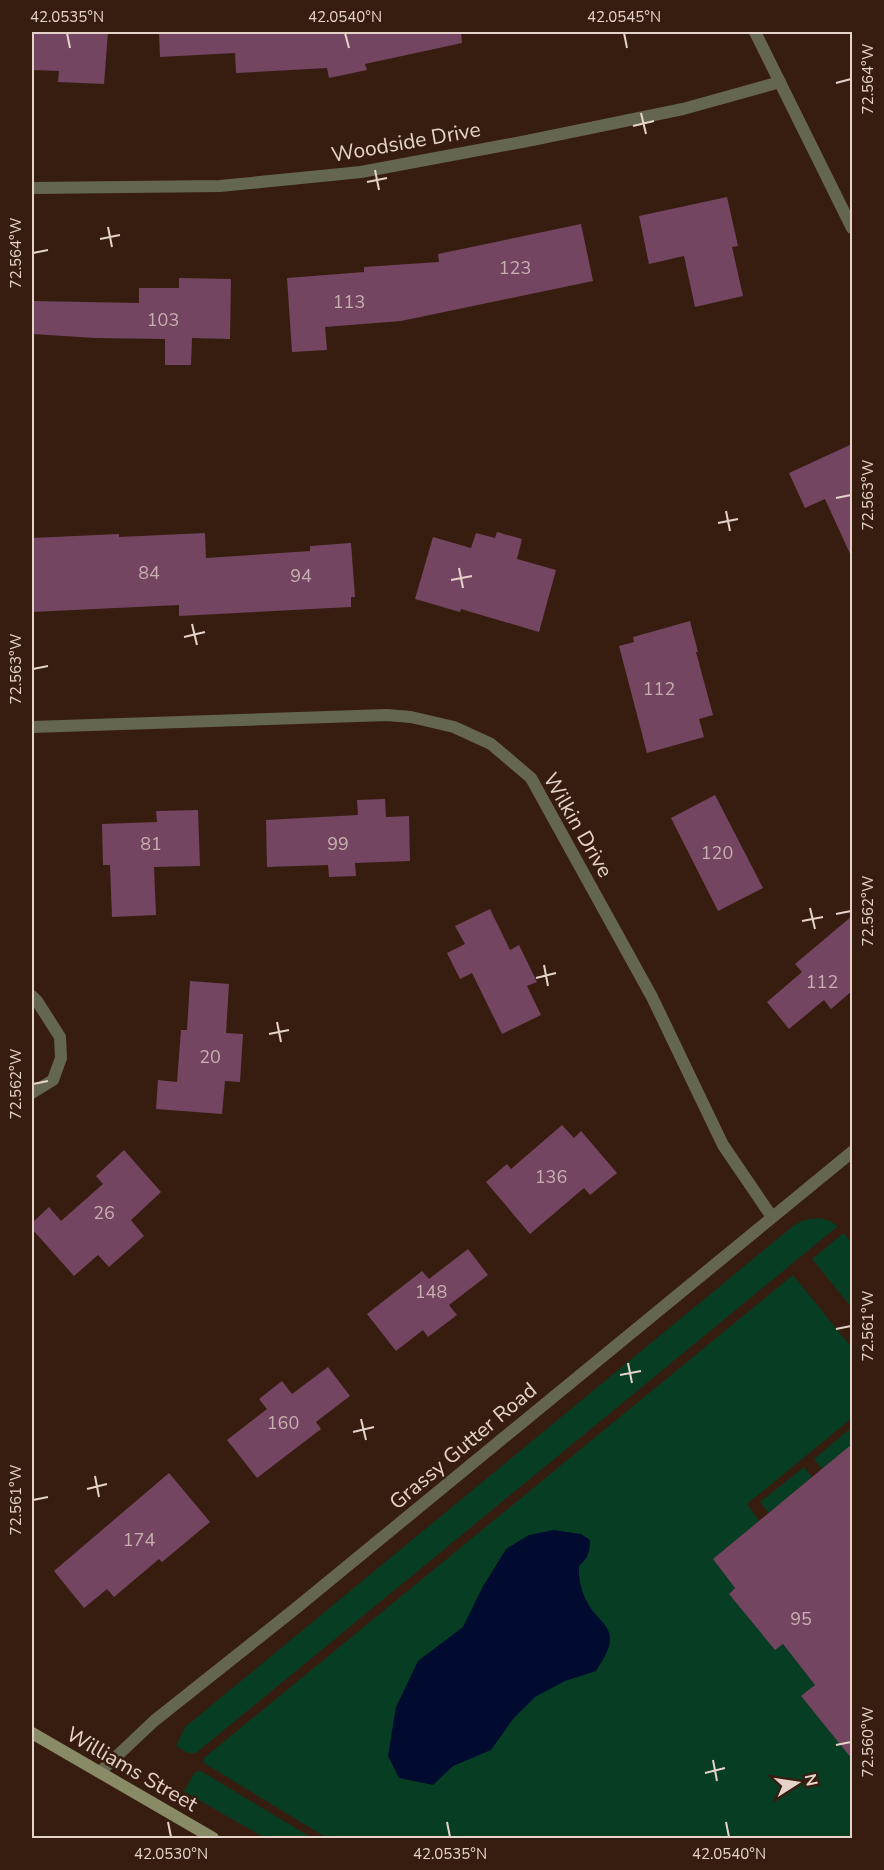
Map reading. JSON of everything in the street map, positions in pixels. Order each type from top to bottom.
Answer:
[{"type":"main road","name":"Williams Street","points":[[32,1733],[213,1839]]},
{"type":"street","points":[[755,32],[852,228]]},
{"type":"street","name":"Woodside Drive","points":[[32,188],[220,186],[361,172],[683,109],[780,82]]},
{"type":"street","name":"Wilkin Drive","points":[[32,727],[387,715],[411,717],[454,727],[491,744],[531,778],[652,997],[723,1145],[772,1217]]},
{"type":"street","points":[[32,996],[60,1037],[61,1058],[53,1080],[32,1093]]},
{"type":"street","name":"Grassy Gutter Road","points":[[100,1773],[154,1721],[295,1609],[852,1152]]},
{"type":"green space","points":[[817,1218],[828,1220],[838,1226],[196,1753],[188,1753],[176,1746],[185,1727],[793,1226],[804,1220]]},
{"type":"green space","points":[[844,1233],[852,1244],[852,1308],[812,1259]]},
{"type":"green space","points":[[793,1275],[852,1348],[852,1418],[747,1504],[759,1521],[713,1559],[735,1588],[729,1594],[775,1649],[783,1644],[815,1685],[802,1696],[852,1759],[852,1838],[327,1838],[204,1763],[204,1758]]},
{"type":"green space","points":[[852,1427],[852,1444],[822,1469],[814,1459]]},
{"type":"green space","points":[[804,1467],[812,1477],[769,1513],[760,1502]]},
{"type":"green space","points":[[201,1771],[312,1838],[265,1838],[184,1791],[195,1772]]},
{"type":"water","points":[[554,1530],[581,1534],[590,1540],[588,1555],[579,1566],[580,1583],[589,1605],[605,1626],[610,1637],[608,1650],[596,1671],[565,1681],[535,1697],[513,1719],[491,1750],[453,1766],[433,1785],[399,1778],[388,1756],[396,1707],[418,1661],[463,1627],[482,1588],[506,1549],[529,1535]]},
{"type":"building","points":[[32,32],[108,32],[104,84],[58,82],[59,71],[32,70]]},
{"type":"building","points":[[159,32],[461,32],[462,43],[365,64],[367,70],[329,78],[327,68],[236,73],[235,53],[160,57]]},
{"type":"building","points":[[727,197],[738,246],[732,247],[743,296],[695,307],[684,256],[649,264],[639,216]]},
{"type":"building","points":[[581,224],[593,281],[401,321],[325,327],[327,350],[292,352],[287,278],[364,272],[364,267],[439,262],[438,254]]},
{"type":"building","points":[[179,278],[231,279],[230,339],[192,338],[191,365],[165,365],[165,339],[32,334],[32,301],[139,303],[139,288],[179,288]]},
{"type":"building","points":[[852,444],[852,558],[825,499],[805,508],[789,473]]},
{"type":"building","points":[[497,532],[522,539],[517,559],[556,570],[539,632],[461,609],[460,612],[415,599],[433,537],[471,548],[476,533],[495,538]]},
{"type":"building","points":[[205,533],[206,558],[310,551],[310,546],[351,543],[355,597],[351,597],[351,607],[179,616],[179,605],[32,612],[32,538]]},
{"type":"building","points":[[690,621],[713,715],[699,719],[704,737],[647,753],[619,646],[634,642],[633,637]]},
{"type":"building","points":[[715,795],[763,888],[718,911],[671,818]]},
{"type":"building","points":[[385,799],[386,817],[409,816],[410,861],[355,863],[356,876],[329,877],[328,865],[267,867],[266,820],[358,815],[357,800]]},
{"type":"building","points":[[198,810],[200,866],[154,867],[156,915],[112,917],[110,865],[103,865],[102,824],[157,822],[156,811]]},
{"type":"building","points":[[490,909],[510,950],[519,945],[537,982],[527,986],[541,1015],[502,1034],[472,973],[460,979],[447,953],[465,944],[455,926]]},
{"type":"building","points":[[852,916],[852,991],[831,1009],[824,1000],[789,1029],[767,1002],[802,972],[795,964]]},
{"type":"building","points":[[190,981],[229,984],[226,1033],[243,1034],[240,1082],[225,1081],[222,1114],[156,1109],[158,1080],[177,1082],[181,1030],[187,1030]]},
{"type":"building","points":[[562,1125],[574,1138],[581,1131],[617,1173],[590,1195],[584,1188],[530,1234],[486,1182],[507,1164],[511,1169]]},
{"type":"building","points":[[124,1150],[161,1192],[131,1220],[144,1236],[109,1267],[98,1255],[74,1276],[32,1229],[32,1223],[49,1207],[61,1221],[103,1184],[96,1176]]},
{"type":"building","points":[[468,1249],[488,1275],[449,1305],[457,1315],[428,1337],[423,1330],[396,1351],[367,1314],[422,1271],[429,1279]]},
{"type":"building","points":[[328,1367],[350,1396],[316,1422],[321,1429],[257,1478],[227,1440],[267,1409],[259,1399],[282,1381],[292,1394]]},
{"type":"building","points":[[852,1444],[852,1759],[801,1696],[815,1685],[783,1644],[775,1650],[729,1594],[735,1588],[713,1559]]},
{"type":"building","points":[[169,1473],[210,1522],[162,1562],[159,1559],[114,1597],[107,1589],[84,1608],[54,1571]]}]
